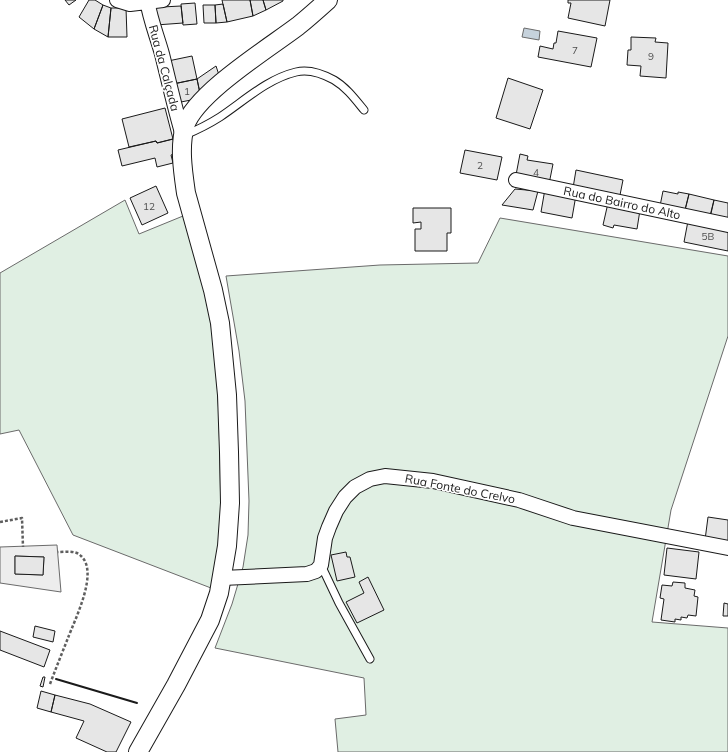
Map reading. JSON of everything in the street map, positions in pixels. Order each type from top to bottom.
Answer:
[{"type":"street","points":[[117,0],[130,4],[163,0]]},
{"type":"street","points":[[138,752],[206,629],[219,594],[227,546],[230,503],[227,395],[220,323],[214,290],[186,193],[183,162],[183,136],[185,126],[190,115],[210,93],[243,66],[300,25],[328,0]]},
{"type":"street","name":"Rua da Calçada","points":[[147,1],[171,97],[183,136]]},
{"type":"street","name":"Rua do Bairro do Alto","points":[[516,180],[728,225]]},
{"type":"street","name":"Rua Fonte do Crelvo","points":[[321,565],[329,527],[336,511],[345,497],[355,487],[370,479],[385,476],[433,481],[519,500],[573,518],[728,548]]},
{"type":"street","points":[[222,578],[307,574],[316,571],[321,565]]},
{"type":"lane","points":[[183,136],[218,118],[264,86],[281,77],[297,72],[310,71],[322,74],[334,80],[344,88],[364,110]]},
{"type":"lane","points":[[321,565],[370,659]]},
{"type":"path","points":[[0,522],[22,518],[24,546]]},
{"type":"path","points":[[50,684],[83,601],[88,575],[82,556],[71,552],[58,552]]},
{"type":"green space","points":[[125,200],[139,234],[183,216],[208,300],[216,364],[219,416],[221,517],[220,536],[211,588],[73,535],[19,430],[0,434],[0,273]]},
{"type":"green space","points":[[500,218],[728,256],[728,336],[671,510],[652,622],[728,628],[728,752],[338,752],[335,719],[366,715],[364,678],[215,648],[232,604],[243,567],[248,535],[249,501],[245,401],[239,351],[226,276],[380,265],[478,263]]},
{"type":"shaded area","points":[[524,28],[540,31],[539,40],[522,37]]},
{"type":"shaded area","points":[[57,545],[61,592],[0,583],[0,547]],"holes":[[[15,556],[44,557],[43,575],[15,574]]]},
{"type":"building","points":[[65,0],[76,0],[69,5]]},
{"type":"building","points":[[89,0],[95,0],[103,5],[94,29],[79,17]]},
{"type":"building","points":[[222,0],[250,0],[253,16],[227,22]]},
{"type":"building","points":[[250,0],[263,0],[266,10],[253,16]]},
{"type":"building","points":[[263,0],[283,0],[283,1],[266,10]]},
{"type":"building","points":[[568,0],[610,0],[605,26],[568,18],[571,3],[568,3]]},
{"type":"building","points":[[195,3],[197,24],[183,25],[181,4]]},
{"type":"building","points":[[161,4],[162,7],[181,6],[183,23],[156,25],[154,5]]},
{"type":"building","points":[[223,4],[227,22],[216,23],[215,5]]},
{"type":"building","points":[[103,5],[111,8],[108,37],[94,29]]},
{"type":"building","points":[[203,5],[215,5],[216,23],[204,23]]},
{"type":"building","points":[[111,8],[126,8],[127,37],[108,37]]},
{"type":"building","points":[[558,31],[597,38],[591,67],[538,57],[540,46],[553,49],[554,43],[556,43]]},
{"type":"building","points":[[631,37],[656,38],[655,42],[668,43],[666,78],[640,76],[641,66],[627,65],[628,50],[631,50]]},
{"type":"building","points":[[192,56],[197,79],[173,84],[168,61]]},
{"type":"building","points":[[216,66],[221,81],[201,98],[197,79]]},
{"type":"building","points":[[508,78],[543,90],[530,129],[496,118]]},
{"type":"building","points":[[197,79],[201,98],[176,103],[173,84]]},
{"type":"building","points":[[165,108],[173,139],[129,147],[122,119]]},
{"type":"building","points":[[173,139],[176,153],[171,155],[173,163],[157,167],[155,158],[122,166],[118,150],[156,141],[157,143]]},
{"type":"building","points":[[465,150],[502,157],[497,180],[460,173]]},
{"type":"building","points":[[520,154],[528,156],[527,160],[553,164],[549,184],[516,175]]},
{"type":"building","points":[[576,170],[623,180],[619,200],[573,188]]},
{"type":"building","points":[[156,186],[168,213],[142,225],[130,198]]},
{"type":"building","points":[[515,189],[538,191],[533,210],[502,205]]},
{"type":"building","points":[[545,189],[576,195],[572,218],[541,212]]},
{"type":"building","points":[[663,191],[678,194],[678,192],[689,194],[684,214],[660,206]]},
{"type":"building","points":[[689,194],[714,200],[709,220],[684,214]]},
{"type":"building","points":[[714,200],[728,203],[728,222],[710,218]]},
{"type":"building","points":[[608,203],[640,210],[637,229],[614,225],[613,228],[603,225]]},
{"type":"building","points":[[413,208],[451,208],[451,233],[447,233],[447,251],[415,251],[415,229],[421,229],[421,222],[413,223]]},
{"type":"building","points":[[688,221],[728,228],[728,251],[684,242]]},
{"type":"building","points":[[708,517],[728,520],[728,544],[705,540]]},
{"type":"building","points":[[667,548],[699,552],[696,579],[664,575]]},
{"type":"building","points":[[346,552],[347,557],[350,557],[355,577],[337,581],[331,555]]},
{"type":"building","points":[[15,556],[44,557],[43,575],[15,574]]},
{"type":"building","points":[[368,577],[384,610],[357,623],[346,602],[364,593],[359,582]]},
{"type":"building","points":[[673,582],[685,583],[685,588],[695,590],[694,596],[698,597],[696,616],[688,615],[687,618],[681,617],[681,620],[675,619],[675,622],[661,620],[664,599],[660,598],[662,585],[672,586]]},
{"type":"building","points":[[724,603],[728,604],[728,616],[723,616]]},
{"type":"building","points":[[35,626],[55,631],[53,642],[33,637]]},
{"type":"building","points":[[0,631],[50,650],[44,667],[0,650]]},
{"type":"building","points":[[43,677],[45,677],[43,687],[40,686]]},
{"type":"building","points":[[41,691],[55,695],[51,712],[37,708]]},
{"type":"building","points":[[55,695],[90,704],[131,722],[116,752],[107,752],[76,738],[84,721],[51,712]]},
{"type":"wall","points":[[56,679],[137,703]]}]
